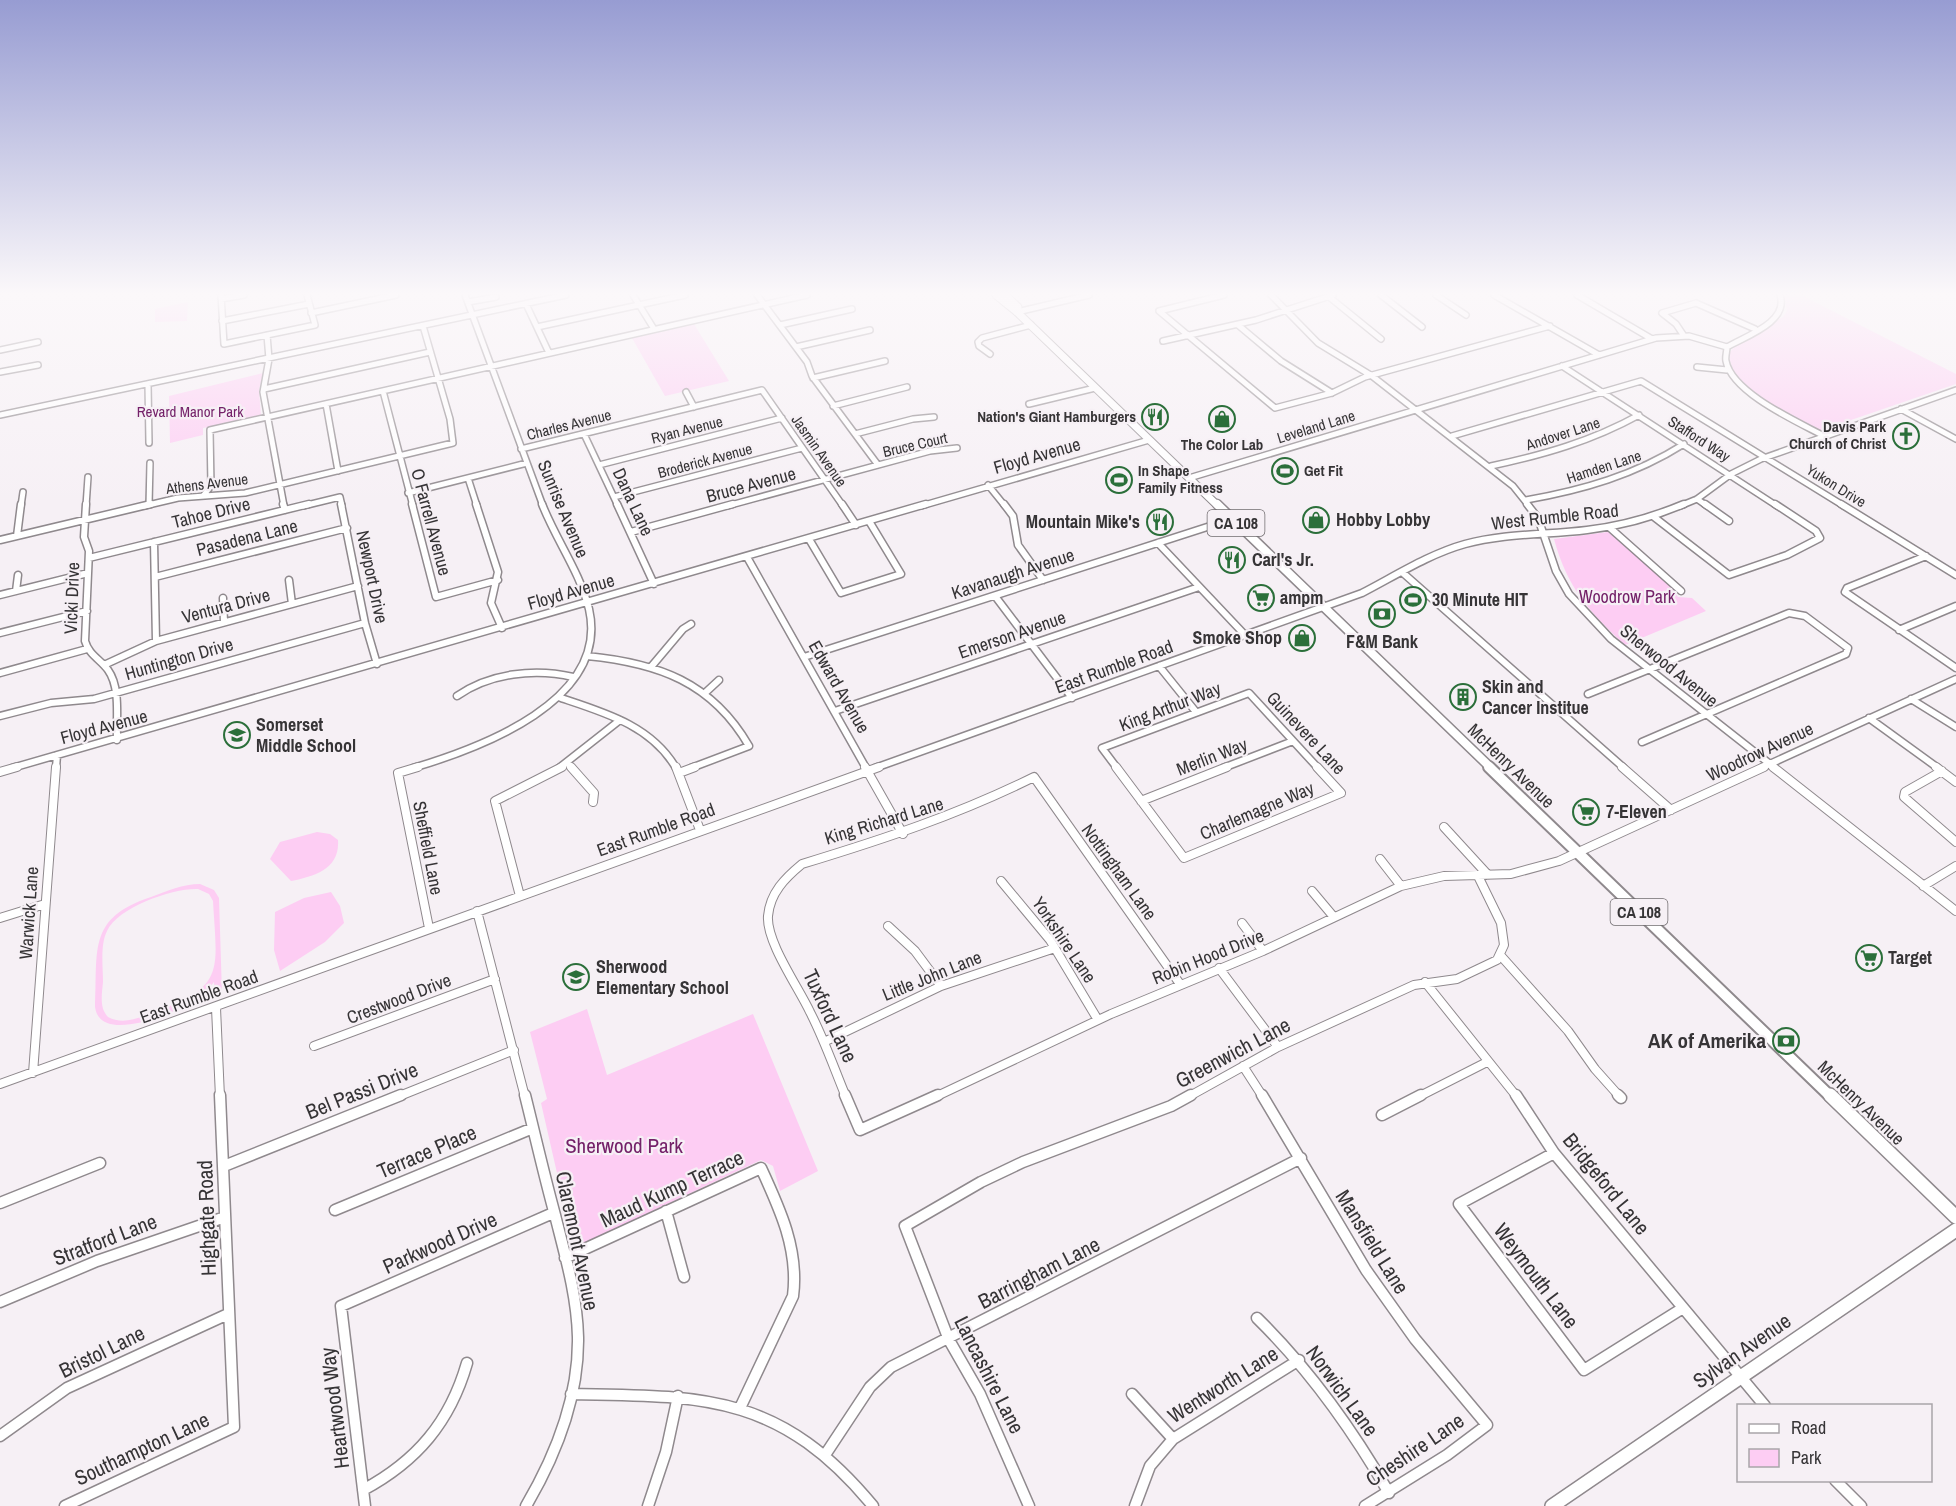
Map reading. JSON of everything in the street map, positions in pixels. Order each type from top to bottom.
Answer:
[{"type":"main road","name":"McHenry Avenue","points":[[1071,365],[1956,1217]]},
{"type":"main road","name":"Sylvan Avenue","points":[[1552,1506],[1956,1230]]},
{"type":"street","points":[[0,372],[36,365]]},
{"type":"street","points":[[0,415],[235,365]]},
{"type":"street","points":[[268,365],[264,389],[267,417],[278,485],[285,510]]},
{"type":"street","points":[[264,389],[370,365]]},
{"type":"street","points":[[434,365],[438,378]]},
{"type":"street","points":[[203,496],[211,486],[210,430],[496,365]]},
{"type":"street","points":[[806,365],[833,406],[878,465]]},
{"type":"street","points":[[813,378],[867,365]]},
{"type":"street","points":[[1222,365],[1275,408],[1332,393],[1351,382],[1411,365]]},
{"type":"street","points":[[1289,365],[1332,393]]},
{"type":"street","name":"Sherwood Avenue","points":[[1354,365],[1417,409],[1491,466],[1526,500],[1545,535],[1556,571],[1577,605],[1611,639],[1956,911]]},
{"type":"street","points":[[1726,365],[1727,370],[1750,392],[1824,436]]},
{"type":"street","name":"Sunrise Avenue","points":[[398,773],[498,738],[530,720],[558,697],[587,656],[592,628],[586,603],[521,449],[493,366]]},
{"type":"street","name":"Stafford Way","points":[[1562,366],[1731,474],[1820,536],[1819,539],[1787,555],[1729,574],[1654,517]]},
{"type":"street","name":"Leveland Lane","points":[[1189,478],[1562,366]]},
{"type":"street","points":[[1697,367],[1727,370]]},
{"type":"street","name":"Athens Avenue","points":[[0,540],[178,498],[234,495],[453,443],[450,419],[438,378]]},
{"type":"street","name":"Yukon Drive","points":[[1602,391],[1641,381],[1956,575]]},
{"type":"street","points":[[148,384],[149,443]]},
{"type":"street","points":[[833,406],[907,387]]},
{"type":"street","points":[[1029,404],[1095,388]]},
{"type":"street","name":"Charles Avenue","points":[[521,449],[762,390]]},
{"type":"street","name":"Jasmin Avenue","points":[[762,390],[856,525]]},
{"type":"street","name":"West Rumble Road","points":[[1323,607],[1362,594],[1437,554],[1465,544],[1507,536],[1545,535],[1609,527],[1654,517],[1697,498],[1731,474],[1767,457],[1956,390]]},
{"type":"street","name":"O Farrell Avenue","points":[[383,391],[436,597],[498,580]]},
{"type":"street","points":[[1452,436],[1519,420],[1602,391]]},
{"type":"street","points":[[686,392],[694,406]]},
{"type":"street","points":[[326,404],[338,471]]},
{"type":"street","points":[[1901,409],[1956,439]]},
{"type":"street","name":"Andover Lane","points":[[1491,466],[1567,448],[1601,435],[1640,415]]},
{"type":"street","points":[[855,434],[913,419],[934,417]]},
{"type":"street","name":"Ryan Avenue","points":[[599,465],[782,418]]},
{"type":"street","name":"Dana Lane","points":[[584,434],[654,584]]},
{"type":"street","name":"Floyd Avenue","points":[[0,772],[1149,440]]},
{"type":"street","name":"Hamden Lane","points":[[1526,500],[1616,479],[1659,460],[1684,444]]},
{"type":"street","name":"Broderick Avenue","points":[[614,497],[802,448]]},
{"type":"street","name":"Bruce Court","points":[[878,465],[930,451],[957,448]]},
{"type":"street","points":[[149,505],[150,463]]},
{"type":"street","name":"Charles Avenue","points":[[408,493],[527,463]]},
{"type":"street","name":"Bruce Avenue","points":[[631,532],[878,465]]},
{"type":"street","name":"Vicki Drive","points":[[88,477],[84,537],[89,558],[87,650],[112,675],[117,740]]},
{"type":"street","points":[[468,478],[498,572],[491,603],[502,628]]},
{"type":"street","points":[[988,485],[1013,516],[1018,545],[1043,580]]},
{"type":"street","points":[[17,536],[23,492]]},
{"type":"street","name":"Tahoe Drive","points":[[89,558],[340,496]]},
{"type":"street","name":"Newport Drive","points":[[340,496],[365,623],[377,664]]},
{"type":"street","points":[[1697,498],[1729,521]]},
{"type":"street","name":"Kavanaugh Avenue","points":[[804,657],[1232,519]]},
{"type":"street","points":[[809,538],[841,593],[901,574],[869,521]]},
{"type":"street","points":[[1609,527],[1681,591]]},
{"type":"street","name":"Pasadena Lane","points":[[155,577],[346,528]]},
{"type":"street","points":[[154,542],[156,641]]},
{"type":"street","points":[[1158,543],[1245,635]]},
{"type":"street","points":[[1926,556],[1847,588],[1845,592],[1956,668]]},
{"type":"street","name":"Edward Avenue","points":[[747,557],[903,834]]},
{"type":"street","points":[[0,595],[88,573]]},
{"type":"street","points":[[1403,573],[1671,810]]},
{"type":"street","points":[[16,591],[18,575]]},
{"type":"street","points":[[289,580],[292,604]]},
{"type":"street","name":"Ventura Drive","points":[[104,665],[156,641],[358,586]]},
{"type":"street","name":"Emerson Avenue","points":[[835,711],[1199,587]]},
{"type":"street","points":[[995,596],[1072,698]]},
{"type":"street","points":[[223,598],[224,622]]},
{"type":"street","points":[[1899,630],[1956,606]]},
{"type":"street","name":"East Rumble Road","points":[[0,1084],[1323,607]]},
{"type":"street","points":[[0,633],[87,610]]},
{"type":"street","points":[[1588,694],[1793,613],[1804,616],[1848,648],[1846,654],[1642,742]]},
{"type":"street","name":"Huntington Drive","points":[[0,716],[39,705],[85,701],[365,623]]},
{"type":"street","points":[[651,667],[683,629],[691,624]]},
{"type":"street","points":[[0,673],[87,650]]},
{"type":"street","points":[[587,656],[619,659],[651,667],[680,678],[705,693],[729,715],[749,746],[679,773]]},
{"type":"street","points":[[1160,666],[1196,712]]},
{"type":"street","points":[[457,696],[465,689],[514,675],[545,673],[573,677]]},
{"type":"street","name":"Woodrow Avenue","points":[[1577,852],[1956,679]]},
{"type":"street","points":[[705,693],[719,680]]},
{"type":"street","name":"King Arthur Way","points":[[1141,801],[1102,748],[1249,693]]},
{"type":"street","name":"Guinevere Lane","points":[[1249,693],[1341,793]]},
{"type":"street","points":[[558,697],[620,720],[645,733],[660,746],[679,773],[700,830]]},
{"type":"street","points":[[1911,699],[1956,727]]},
{"type":"street","points":[[1869,718],[1956,782]]},
{"type":"street","points":[[520,896],[495,801],[568,764],[620,720]]},
{"type":"street","name":"Merlin Way","points":[[1141,801],[1293,741]]},
{"type":"street","name":"Warwick Lane","points":[[33,1073],[57,755]]},
{"type":"street","points":[[568,764],[594,793],[593,802]]},
{"type":"street","points":[[1942,771],[1905,792],[1904,797],[1907,803],[1956,842]]},
{"type":"street","name":"Sheffield Lane","points":[[398,773],[429,928]]},
{"type":"street","name":"King Richard Lane","points":[[768,917],[776,889],[802,864],[903,834],[965,811],[1034,777]]},
{"type":"street","name":"Nottingham Lane","points":[[1034,777],[1055,804],[1090,860],[1180,984]]},
{"type":"street","name":"Charlemagne Way","points":[[1141,801],[1184,858],[1341,793]]},
{"type":"street","points":[[1444,827],[1488,875]]},
{"type":"street","name":"Robin Hood Drive","points":[[860,1130],[1037,1051],[1098,1020],[1263,951],[1333,916],[1401,886],[1444,876],[1478,876],[1536,869],[1577,852]]},
{"type":"street","points":[[1380,859],[1401,886]]},
{"type":"street","points":[[1923,885],[1956,866]]},
{"type":"street","points":[[1478,876],[1492,900],[1501,923],[1504,945],[1501,956],[1568,1031],[1595,1069],[1621,1098]]},
{"type":"street","name":"Yorkshire Lane","points":[[1001,880],[1033,917],[1055,948],[1098,1020]]},
{"type":"street","points":[[1312,891],[1333,916]]},
{"type":"street","points":[[0,918],[45,904]]},
{"type":"street","name":"Claremont Avenue","points":[[477,911],[514,1050],[577,1315],[576,1363],[572,1394],[556,1446],[526,1506]]},
{"type":"street","name":"Tuxford Lane","points":[[768,917],[774,943],[824,1042],[860,1130]]},
{"type":"street","points":[[1242,923],[1263,951]]},
{"type":"street","points":[[888,926],[915,951],[941,986]]},
{"type":"street","name":"Little John Lane","points":[[824,1042],[941,986],[1055,948]]},
{"type":"street","name":"Greenwich Lane","points":[[904,1226],[981,1182],[1023,1162],[1153,1114],[1278,1047],[1425,981],[1465,976],[1501,956]]},
{"type":"street","points":[[1219,968],[1278,1047]]},
{"type":"street","name":"Crestwood Drive","points":[[314,1047],[495,979]]},
{"type":"street","name":"Bridgeford Lane","points":[[1425,981],[1487,1062],[1526,1107],[1554,1153],[1764,1404]]},
{"type":"street","name":"Highgate Road","points":[[216,1008],[234,1427]]},
{"type":"street","name":"Bel Passi Drive","points":[[224,1166],[514,1050]]},
{"type":"street","points":[[1382,1114],[1487,1062]]},
{"type":"street","name":"Mansfield Lane","points":[[1243,1066],[1301,1158],[1371,1278],[1425,1352],[1487,1425]]},
{"type":"street","name":"Terrace Place","points":[[335,1210],[533,1128]]},
{"type":"street","name":"Weymouth Lane","points":[[1554,1153],[1459,1204],[1584,1370],[1683,1308]]},
{"type":"street","name":"Barringham Lane","points":[[825,1455],[879,1377],[891,1367],[949,1340],[1301,1158]]},
{"type":"street","points":[[0,1203],[100,1163]]},
{"type":"street","name":"Maud Kump Terrace","points":[[565,1258],[761,1168],[794,1255],[797,1275],[792,1296],[740,1408]]},
{"type":"street","points":[[666,1211],[684,1277]]},
{"type":"street","name":"Parkwood Drive","points":[[341,1306],[554,1213]]},
{"type":"street","name":"Stratford Lane","points":[[0,1302],[106,1257],[225,1217]]},
{"type":"street","name":"Lancashire Lane","points":[[904,1226],[949,1340],[985,1404],[1029,1506]]},
{"type":"street","name":"Heartwood Way","points":[[341,1306],[365,1506]]},
{"type":"street","name":"Bristol Lane","points":[[0,1436],[67,1388],[228,1314]]},
{"type":"street","name":"Norwich Lane","points":[[1257,1318],[1299,1360],[1339,1410],[1389,1493]]},
{"type":"street","name":"Wentworth Lane","points":[[1135,1506],[1150,1466],[1173,1439],[1299,1360]]},
{"type":"street","points":[[363,1491],[400,1469],[428,1443],[455,1400],[467,1363]]},
{"type":"street","points":[[572,1394],[678,1396],[740,1408],[788,1429],[825,1455],[848,1476],[873,1506]]},
{"type":"street","points":[[1132,1394],[1173,1439]]},
{"type":"street","points":[[648,1506],[666,1452],[678,1396]]},
{"type":"street","name":"Cheshire Lane","points":[[1365,1506],[1447,1455],[1487,1425]]},
{"type":"street","name":"Southampton Lane","points":[[65,1506],[234,1427]]},
{"type":"street","points":[[1836,1482],[1861,1506]]},
{"type":"green space","points":[[648,365],[719,365],[729,381],[665,396]]},
{"type":"green space","points":[[1731,365],[1939,365],[1956,374],[1956,384],[1819,431],[1763,399],[1738,377]]},
{"type":"green space","name":"Revard Manor Park","points":[[263,373],[259,390],[261,416],[203,428],[203,435],[170,443],[169,396]]},
{"type":"green space","name":"Woodrow Park","points":[[1608,532],[1669,584],[1678,597],[1692,598],[1706,611],[1625,645],[1581,598],[1559,556],[1554,539]]},
{"type":"green space","points":[[317,832],[330,834],[338,840],[335,858],[324,870],[309,877],[291,881],[270,859],[280,842]]},
{"type":"green space","points":[[194,884],[214,890],[219,898],[222,994],[215,997],[214,982],[194,1001],[155,1018],[123,1025],[110,1024],[100,1018],[95,1007],[97,953],[106,926],[130,905],[169,890]],"holes":[[[198,889],[209,894],[213,901],[216,945],[212,974],[205,985],[176,1004],[141,1017],[125,1021],[108,1017],[103,1009],[102,1001],[103,949],[107,931],[113,922],[134,907],[161,896]]]},
{"type":"green space","points":[[331,892],[340,906],[344,923],[325,942],[280,971],[274,950],[275,912],[304,898]]},
{"type":"green space","name":"Sherwood Park","points":[[587,1009],[607,1075],[753,1014],[818,1171],[780,1191],[773,1166],[761,1160],[580,1245],[573,1243],[541,1103],[547,1099],[530,1032]]},
{"type":"place","name":"Nation's Giant Hamburgers","points":[[1155,417]]},
{"type":"place","name":"The Color Lab","points":[[1222,419]]},
{"type":"place","name":"Davis Park Church of Christ","points":[[1906,436]]},
{"type":"place","name":"Get Fit","points":[[1285,471]]},
{"type":"place","name":"In Shape Family Fitness","points":[[1119,480]]},
{"type":"place","name":"Hobby Lobby","points":[[1316,520]]},
{"type":"place","name":"Mountain Mike's","points":[[1160,522]]},
{"type":"place","name":"Carl's Jr.","points":[[1232,560]]},
{"type":"place","name":"ampm","points":[[1261,598]]},
{"type":"place","name":"30 Minute HIT","points":[[1413,600]]},
{"type":"place","name":"F&M Bank","points":[[1382,614]]},
{"type":"place","name":"Smoke Shop","points":[[1302,638]]},
{"type":"place","name":"Skin and Cancer Institue","points":[[1463,697]]},
{"type":"place","name":"Somerset Middle School","points":[[237,735]]},
{"type":"place","name":"7-Eleven","points":[[1586,812]]},
{"type":"place","name":"Target","points":[[1869,958]]},
{"type":"place","name":"Sherwood Elementary School","points":[[576,977]]},
{"type":"place","name":"AK of Amerika","points":[[1786,1041]]}]
